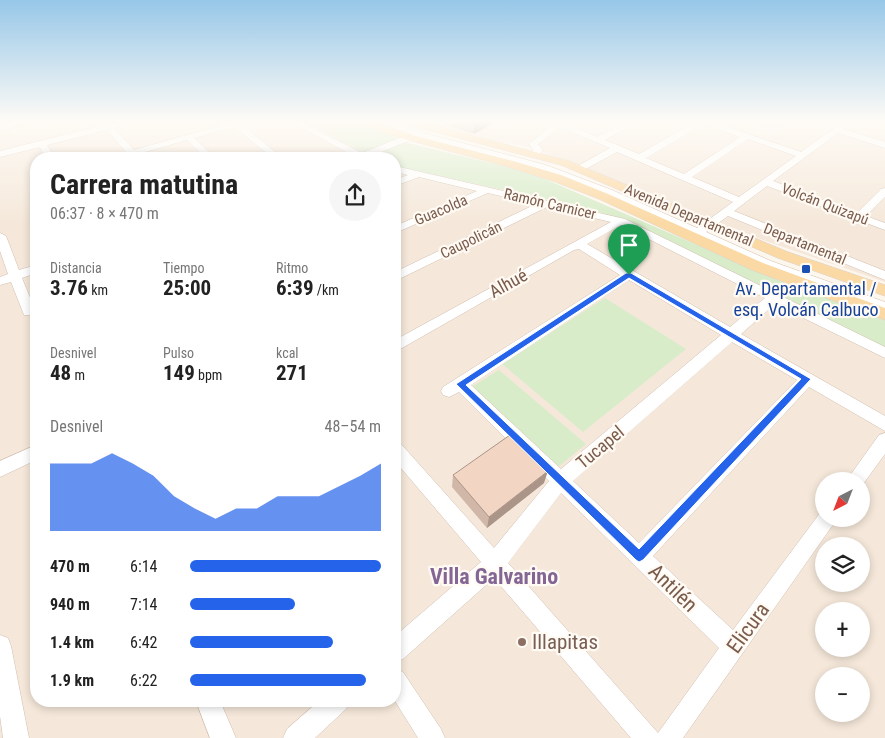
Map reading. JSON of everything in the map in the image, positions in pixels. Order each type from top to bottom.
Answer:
[{"type":"main road","name":"Avenida Departamental","points":[[487,155],[550,175],[700,231],[790,257],[885,291]]},
{"type":"main road","name":"Avenida Departamental","points":[[540,155],[579,169],[700,231],[764,269],[885,314]]},
{"type":"street","points":[[579,169],[604,155]]},
{"type":"street","points":[[633,155],[740,201]]},
{"type":"street","points":[[639,158],[643,155]]},
{"type":"street","points":[[684,178],[718,155]]},
{"type":"street","points":[[700,231],[801,155]]},
{"type":"street","name":"Ramón Carnicer","points":[[401,170],[621,221],[885,354]]},
{"type":"street","points":[[401,181],[419,174]]},
{"type":"street","name":"Volcán Quizapú","points":[[766,182],[885,227]]},
{"type":"street","name":"Guacolda","points":[[401,227],[487,190]]},
{"type":"street","points":[[859,217],[885,191]]},
{"type":"street","name":"Caupolicán","points":[[401,274],[547,203]]},
{"type":"street","name":"Departamental","points":[[726,211],[885,276]]},
{"type":"street","name":"Alhué","points":[[401,344],[621,221]]},
{"type":"street","points":[[700,231],[784,265],[885,301]]},
{"type":"street","points":[[700,231],[776,267],[885,307]]},
{"type":"street","points":[[0,236],[29,312]]},
{"type":"street","points":[[581,245],[584,249],[885,424]]},
{"type":"street","points":[[0,281],[30,270]]},
{"type":"street","name":"Antilén","points":[[629,275],[454,388],[560,481],[734,647]]},
{"type":"street","name":"Tucapel","points":[[401,646],[495,563],[560,481],[775,297]]},
{"type":"street","points":[[639,557],[806,379]]},
{"type":"street","points":[[862,472],[885,440]]},
{"type":"street","points":[[0,469],[30,455]]},
{"type":"street","points":[[401,456],[647,738]]},
{"type":"street","name":"Elicura","points":[[668,738],[820,528]]},
{"type":"street","points":[[0,646],[16,738]]},
{"type":"street","points":[[401,689],[432,738]]},
{"type":"street","points":[[210,707],[223,738]]},
{"type":"street","points":[[296,738],[331,707]]},
{"type":"shaded area","points":[[0,155],[30,155],[30,707],[401,707],[401,167],[594,210],[651,232],[885,352],[885,738],[0,738]]},
{"type":"shaded area","points":[[552,155],[885,155],[885,282],[763,240]]},
{"type":"green space","points":[[401,155],[459,155],[515,169],[545,179],[780,281],[885,318],[885,352],[651,232],[594,210],[401,167]]},
{"type":"green space","points":[[605,298],[686,349],[583,432],[502,364]]},
{"type":"green space","points":[[499,370],[586,444],[557,468],[470,388]]},
{"type":"building","points":[[510,435],[548,471],[489,517],[453,475]]},
{"type":"place","name":"Av. Departamental / esq. Volcán Calbuco","points":[[806,269]]},
{"type":"place","name":"Illapitas","points":[[522,642]]},
{"type":"district","name":"Villa Galvarino","points":[[494,576]]},
{"type":"route","points":[[629,275],[806,379],[639,557],[460,384],[629,275]]}]
